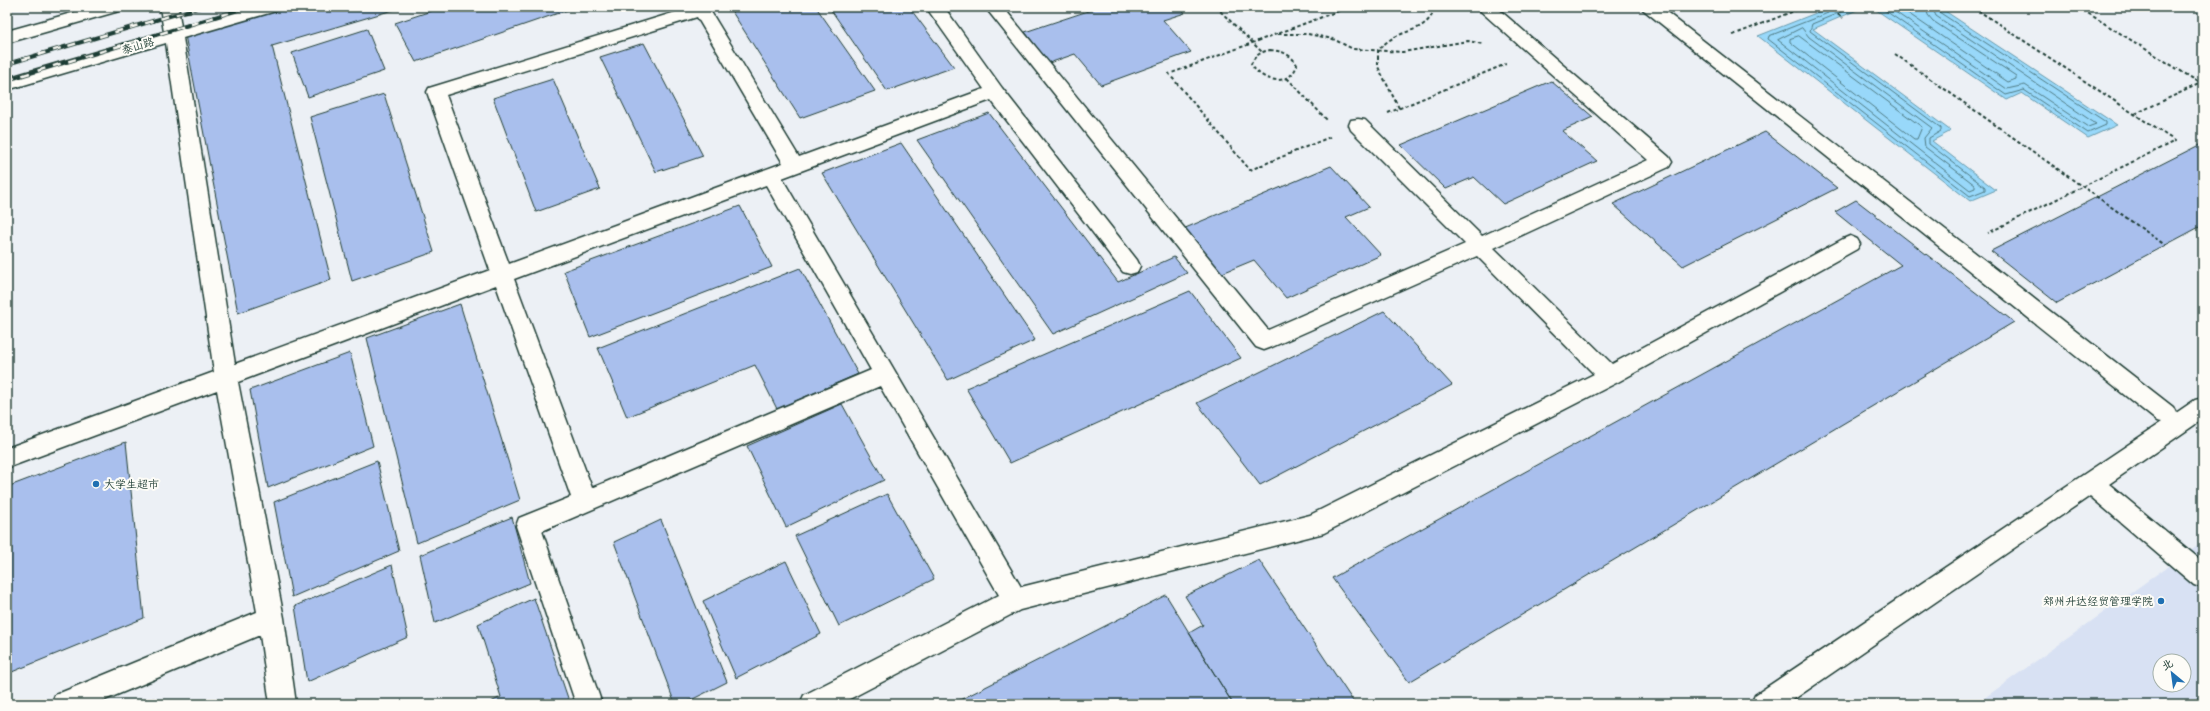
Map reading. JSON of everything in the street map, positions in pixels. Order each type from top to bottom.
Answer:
[{"type":"street","points":[[7,37],[113,7]]},
{"type":"street","points":[[169,7],[226,378],[271,618],[283,704]]},
{"type":"street","name":"泰山路","points":[[7,84],[270,7]]},
{"type":"street","points":[[935,7],[995,92],[1130,266]]},
{"type":"street","points":[[994,7],[1264,341],[1480,246],[1662,162],[1529,54],[1485,7]]},
{"type":"street","points":[[1649,7],[2165,414]]},
{"type":"street","points":[[585,502],[436,92],[701,10],[795,166]]},
{"type":"street","points":[[7,458],[995,92]]},
{"type":"street","points":[[1358,125],[1610,376]]},
{"type":"street","points":[[770,175],[1015,600]]},
{"type":"street","points":[[812,704],[1015,600],[1315,525],[1610,376],[1850,244]]},
{"type":"street","points":[[590,704],[528,526],[884,374]]},
{"type":"street","points":[[1764,704],[2203,407]]},
{"type":"street","points":[[2090,482],[2203,577]]},
{"type":"street","points":[[64,704],[271,618]]},
{"type":"path","points":[[1216,7],[1262,52]]},
{"type":"path","points":[[1349,7],[1169,74],[1250,170],[1529,54]]},
{"type":"path","points":[[1399,108],[1378,67],[1378,50],[1384,44],[1403,33],[1422,28],[1433,16],[1435,7]]},
{"type":"path","points":[[1739,40],[1733,35],[1804,7]]},
{"type":"path","points":[[1828,7],[1842,18]]},
{"type":"path","points":[[1973,7],[2174,141],[1988,233],[1982,228]]},
{"type":"path","points":[[2078,7],[2202,82]]},
{"type":"path","points":[[1275,34],[1308,34],[1333,39],[1353,49],[1403,52],[1468,41],[1529,54]]},
{"type":"path","points":[[1270,50],[1285,52],[1295,60],[1297,70],[1287,78],[1268,79],[1256,73],[1251,64],[1253,59],[1262,52],[1270,50]]},
{"type":"path","points":[[1896,54],[2165,245]]},
{"type":"path","points":[[1287,78],[1340,133]]},
{"type":"path","points":[[2135,114],[2202,82]]},
{"type":"shaded area","name":"郑州升达经贸管理学院","points":[[2203,541],[2203,704],[1976,704]]},
{"type":"water","points":[[1831,7],[1864,7],[1813,29],[1951,131],[1932,141],[1996,190],[1970,201],[1758,36]]},
{"type":"water","points":[[1872,7],[1939,7],[2117,125],[2088,138],[2022,93],[2007,100]]},
{"type":"building","points":[[281,7],[403,7],[272,46],[331,280],[238,313],[185,35]]},
{"type":"building","points":[[443,7],[576,7],[416,62],[395,23]]},
{"type":"building","points":[[729,7],[816,7],[875,91],[800,118]]},
{"type":"building","points":[[829,7],[909,7],[954,67],[887,91]]},
{"type":"building","points":[[1100,7],[1180,7],[1185,13],[1163,20],[1191,52],[1101,85],[1075,54],[1049,63],[1025,32]]},
{"type":"building","points":[[367,29],[384,71],[308,97],[292,53]]},
{"type":"building","points":[[644,43],[703,156],[656,172],[600,57]]},
{"type":"building","points":[[553,79],[600,189],[536,212],[493,98]]},
{"type":"building","points":[[1551,81],[1593,117],[1562,131],[1597,161],[1503,204],[1474,177],[1446,189],[1401,145]]},
{"type":"building","points":[[384,94],[434,252],[352,281],[310,117]]},
{"type":"building","points":[[989,113],[1118,282],[1174,257],[1187,273],[1053,334],[917,140]]},
{"type":"building","points":[[1765,132],[1837,188],[1683,266],[1613,204]]},
{"type":"building","points":[[901,143],[1035,340],[948,380],[822,173]]},
{"type":"building","points":[[2203,143],[2203,225],[2057,303],[1991,251]]},
{"type":"building","points":[[1331,166],[1369,207],[1346,217],[1381,255],[1286,298],[1254,260],[1220,274],[1183,229]]},
{"type":"building","points":[[1856,200],[2014,322],[1409,682],[1332,578],[1901,265],[1835,212]]},
{"type":"building","points":[[740,206],[772,267],[590,337],[564,271]]},
{"type":"building","points":[[800,268],[858,374],[777,409],[755,365],[627,417],[598,348]]},
{"type":"building","points":[[1190,291],[1241,358],[1010,463],[966,388]]},
{"type":"building","points":[[460,304],[520,500],[417,543],[367,338]]},
{"type":"building","points":[[1384,311],[1452,385],[1260,485],[1197,403]]},
{"type":"building","points":[[350,353],[373,446],[268,488],[250,390]]},
{"type":"building","points":[[842,404],[884,480],[786,527],[747,446]]},
{"type":"building","points":[[126,442],[144,618],[7,674],[7,487]]},
{"type":"building","points":[[377,461],[399,551],[292,597],[274,502]]},
{"type":"building","points":[[887,494],[934,579],[839,626],[795,536]]},
{"type":"building","points":[[512,517],[530,583],[435,623],[420,555]]},
{"type":"building","points":[[661,520],[727,682],[683,704],[675,704],[614,542]]},
{"type":"building","points":[[1259,560],[1355,704],[1233,704],[1189,633],[1203,625],[1185,596]]},
{"type":"building","points":[[786,561],[821,634],[736,678],[703,601]]},
{"type":"building","points":[[392,565],[408,637],[307,682],[295,606]]},
{"type":"building","points":[[1166,595],[1233,704],[952,704]]},
{"type":"building","points":[[534,598],[570,704],[487,704],[501,697],[478,624]]},
{"type":"building","points":[[2203,694],[2203,704],[2190,704]]},
{"type":"building","points":[[154,698],[155,704],[140,704]]},
{"type":"railway","points":[[7,64],[200,7]]},
{"type":"railway","points":[[7,80],[248,7]]},
{"type":"place","name":"大学生超市","points":[[96,484]]},
{"type":"place","name":"郑州升达经贸管理学院","points":[[2161,601]]}]
